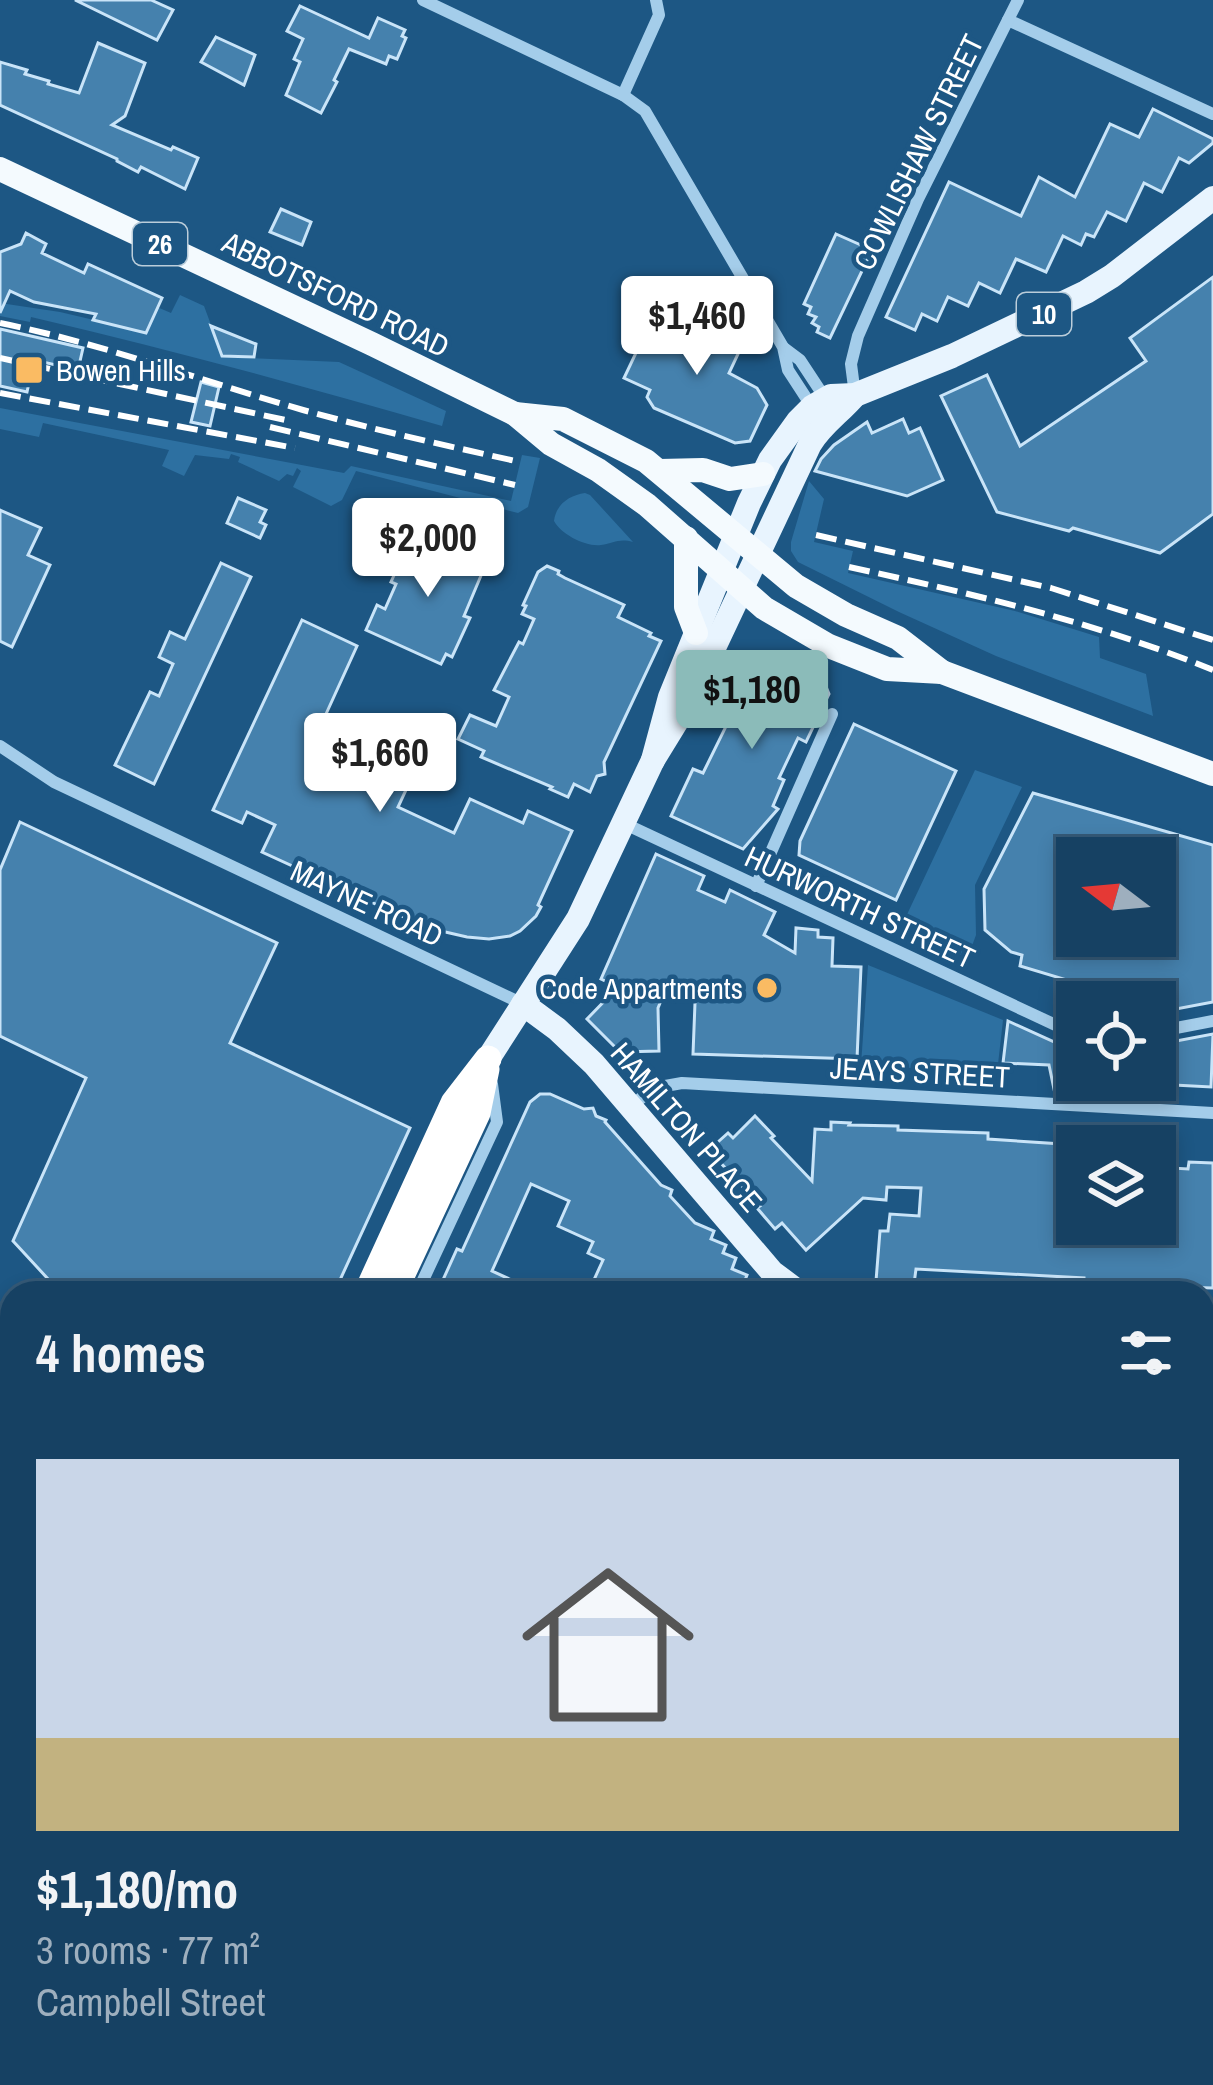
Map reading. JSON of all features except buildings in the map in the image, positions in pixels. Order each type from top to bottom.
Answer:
[{"type":"highway","name":"ABBOTSFORD ROAD","points":[[0,169],[515,414],[647,505],[741,590]]},
{"type":"highway","name":"ABBOTSFORD ROAD","points":[[515,414],[563,419],[619,446],[660,471],[735,538]]},
{"type":"highway","points":[[660,471],[703,470],[730,479],[763,474]]},
{"type":"highway","points":[[686,538],[686,608],[696,633]]},
{"type":"highway","name":"26","points":[[735,538],[816,599],[898,638],[942,672]]},
{"type":"highway","name":"26","points":[[741,590],[775,616],[840,651],[887,669],[942,672],[1213,774]]},
{"type":"highway","points":[[396,1281],[454,1102],[488,1059]]},
{"type":"highway","points":[[375,1281],[408,1233]]},
{"type":"main road","name":"10","points":[[824,411],[1086,292],[1213,198]]},
{"type":"main road","points":[[653,760],[670,697],[763,474],[790,430],[824,411]]},
{"type":"main road","points":[[488,1059],[569,934],[653,760],[688,704],[824,411]]},
{"type":"main road","name":"HAMILTON PLACE","points":[[523,1004],[581,1050],[783,1281]]},
{"type":"street","points":[[423,0],[638,104],[652,120],[783,347],[788,370],[824,411]]},
{"type":"street","points":[[623,95],[659,15],[656,0]]},
{"type":"street","name":"COWLISHAW STREET","points":[[855,394],[851,368],[858,336],[918,199],[1018,0]]},
{"type":"street","points":[[1008,20],[1213,114]]},
{"type":"street","points":[[756,886],[832,714]]},
{"type":"street","name":"MAYNE ROAD","points":[[0,746],[54,782],[523,1004]]},
{"type":"street","name":"HURWORTH STREET","points":[[623,823],[1056,1025]]},
{"type":"street","points":[[1176,1028],[1213,1021]]},
{"type":"street","points":[[423,1281],[497,1122],[488,1059]]},
{"type":"street","name":"JEAYS STREET","points":[[631,1106],[655,1088],[682,1083],[1213,1113]]},
{"type":"shaded area","points":[[180,295],[204,306],[223,357],[339,362],[446,411],[442,426],[135,342],[31,317],[30,322],[0,316],[0,303],[145,332],[157,307],[171,313]]},
{"type":"shaded area","points":[[0,408],[344,473],[351,466],[511,501],[522,455],[540,458],[528,507],[518,513],[356,471],[342,500],[331,506],[293,487],[301,471],[297,468],[293,476],[287,474],[279,481],[231,454],[229,459],[195,455],[184,476],[162,466],[169,450],[43,423],[39,437],[0,429]]},
{"type":"shaded area","points":[[809,481],[824,499],[814,542],[853,551],[848,573],[1015,611],[1099,637],[1100,658],[1146,674],[1153,716],[996,656],[798,562],[791,542]]},
{"type":"shaded area","points":[[585,493],[633,542],[588,544],[557,526],[555,515],[561,505]]},
{"type":"shaded area","points":[[975,770],[1022,787],[975,885],[976,935],[969,954],[961,955],[904,929],[903,923]]},
{"type":"shaded area","points":[[868,965],[1003,1020],[997,1073],[861,1065]]},
{"type":"railway","points":[[0,323],[115,352],[330,417],[520,462]]},
{"type":"railway","points":[[0,358],[290,421]]},
{"type":"railway","points":[[0,393],[295,448]]},
{"type":"railway","points":[[270,427],[515,485]]},
{"type":"railway","points":[[816,535],[1051,588],[1213,640]]},
{"type":"railway","points":[[849,567],[1079,623],[1213,670]]},
{"type":"place","name":"Bowen Hills","points":[[29,370]]},
{"type":"place","name":"Code Appartments","points":[[767,988]]}]
